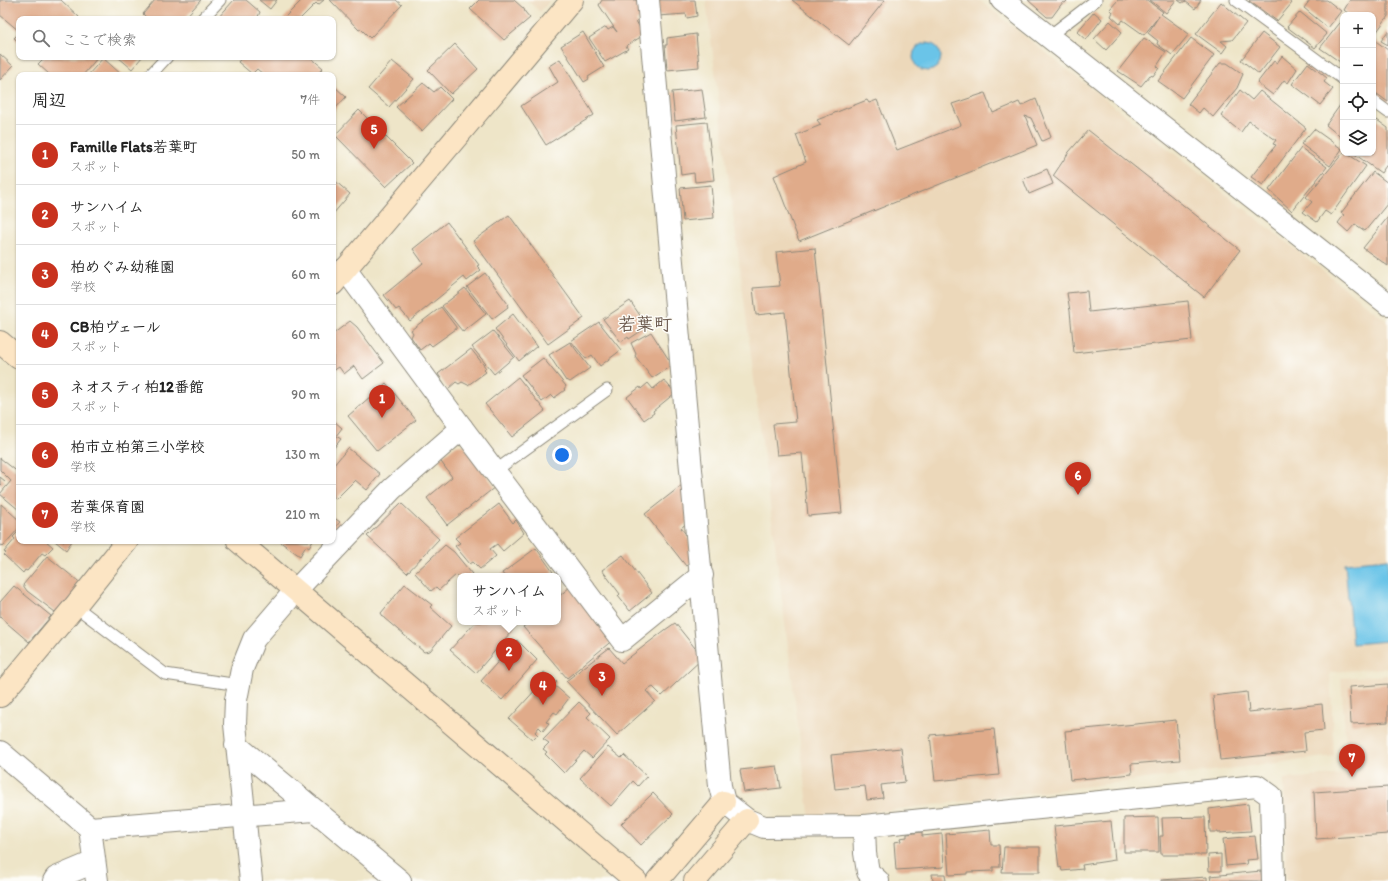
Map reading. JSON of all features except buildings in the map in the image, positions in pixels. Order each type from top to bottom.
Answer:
[{"type":"street","points":[[572,0],[337,277],[462,428],[622,640],[702,575]]},
{"type":"street","points":[[648,0],[702,575],[720,786],[724,802],[747,820],[764,827],[864,826],[1257,786],[1271,796],[1273,881]]},
{"type":"street","points":[[1002,0],[1388,304]]},
{"type":"street","points":[[0,342],[16,355]]},
{"type":"street","points":[[251,881],[235,724],[236,700],[242,668],[254,639],[296,590],[392,489],[462,428]]},
{"type":"street","points":[[0,696],[125,544]]},
{"type":"street","points":[[242,544],[636,881]]},
{"type":"street","points":[[236,745],[400,881]]},
{"type":"street","points":[[0,752],[90,828],[96,871],[56,878],[54,881]]},
{"type":"street","points":[[657,881],[724,802]]},
{"type":"street","points":[[90,828],[314,810]]},
{"type":"street","points":[[695,881],[747,820]]},
{"type":"street","points":[[864,826],[865,853],[868,872],[878,881]]},
{"type":"lane","points":[[205,16],[220,0]]},
{"type":"lane","points":[[1048,37],[1096,0]]},
{"type":"lane","points":[[1236,0],[1340,77]]},
{"type":"lane","points":[[153,72],[164,60]]},
{"type":"lane","points":[[1376,103],[1388,112]]},
{"type":"lane","points":[[495,471],[607,390]]},
{"type":"lane","points":[[75,606],[165,674],[239,685]]},
{"type":"shaded area","points":[[527,0],[550,0],[540,12]]},
{"type":"shaded area","points":[[706,0],[979,0],[1388,322],[1388,668],[1330,672],[1334,756],[810,820]]},
{"type":"shaded area","points":[[1388,675],[1388,881],[1286,881],[1284,779],[1348,774],[1341,678]]},
{"type":"water","points":[[927,43],[937,47],[941,57],[937,67],[927,71],[917,67],[913,57],[917,47]]},
{"type":"water","points":[[1388,559],[1388,641],[1352,644],[1345,563]]},
{"type":"place","name":"ネオスティ柏12番館","points":[[374,149]]},
{"type":"place","name":"Famille Flats若葉町","points":[[382,418]]},
{"type":"place","name":"柏市立柏第三小学校","points":[[1078,495]]},
{"type":"place","name":"サンハイム","points":[[509,671]]},
{"type":"place","name":"柏めぐみ幼稚園","points":[[602,696]]},
{"type":"place","name":"CB柏ヴェール","points":[[543,705]]},
{"type":"place","name":"若葉保育園","points":[[1352,777]]},
{"type":"district","name":"若葉町","points":[[645,324]]}]
